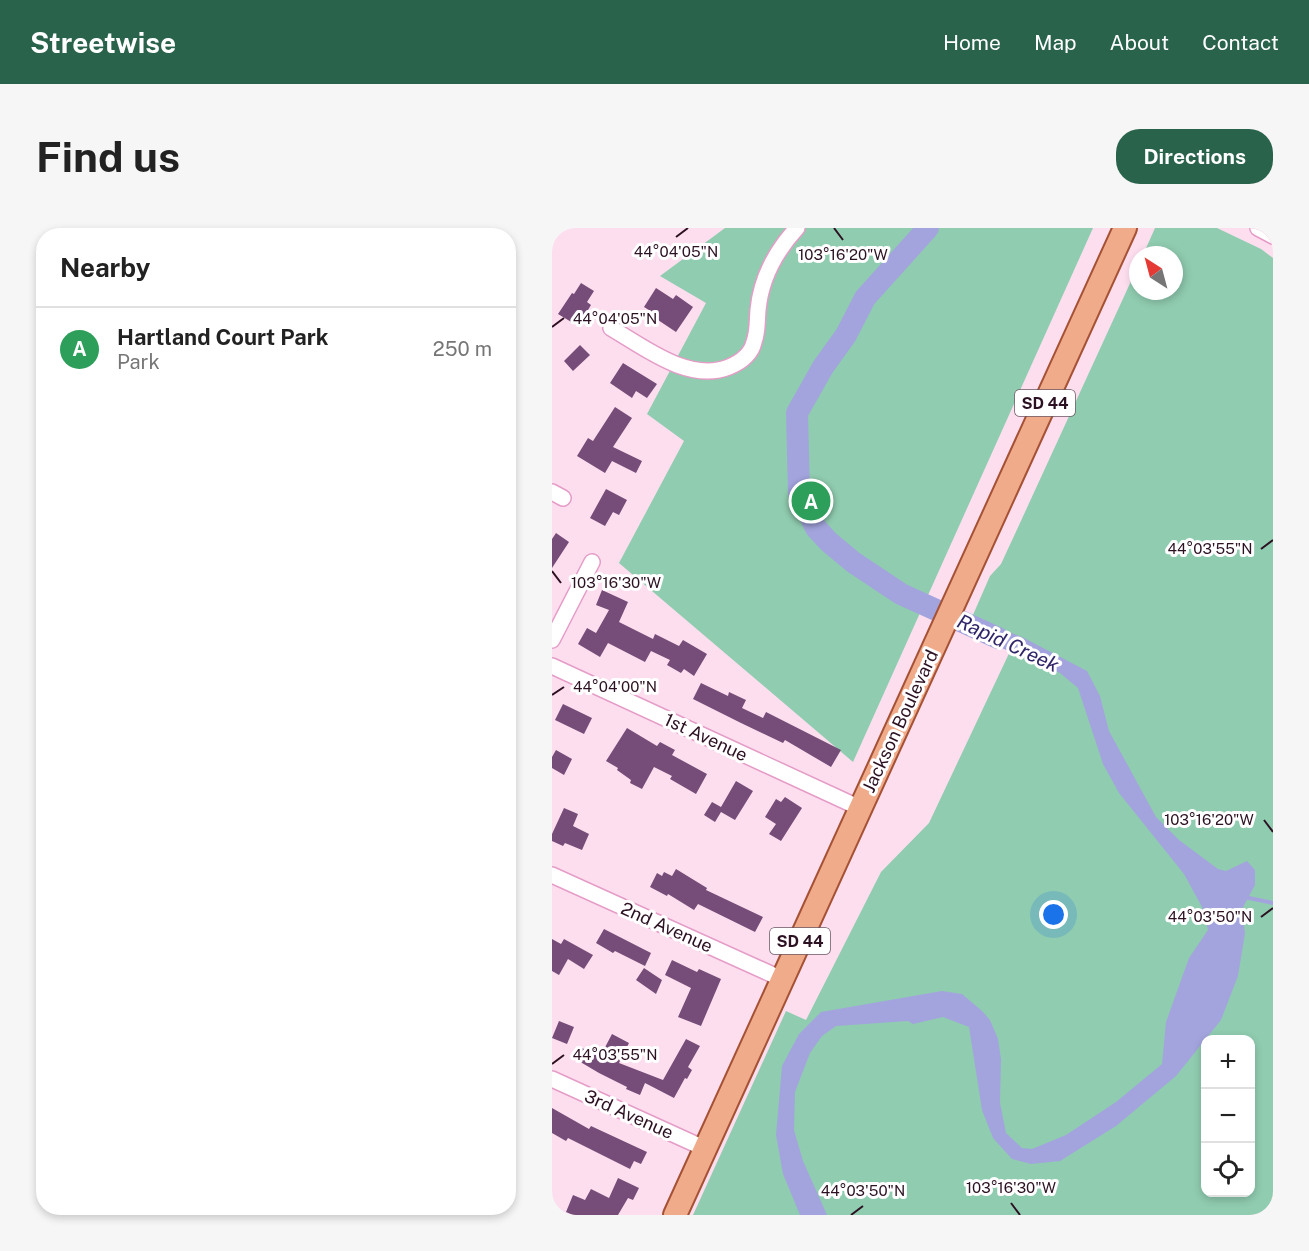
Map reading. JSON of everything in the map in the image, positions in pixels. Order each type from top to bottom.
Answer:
[{"type":"main road","name":"Jackson Boulevard","points":[[675,1215],[1125,228]]},
{"type":"street","points":[[611,328],[650,351],[679,365],[701,372],[717,372],[744,360],[754,345],[762,287],[770,265],[797,228]]},
{"type":"street","points":[[1258,228],[1273,236]]},
{"type":"street","points":[[552,640],[592,562]]},
{"type":"street","name":"1st Avenue","points":[[552,666],[860,808]]},
{"type":"street","name":"2nd Avenue","points":[[552,875],[782,980]]},
{"type":"street","name":"3rd Avenue","points":[[552,1079],[706,1149]]},
{"type":"green space","points":[[725,228],[1093,228],[853,762],[619,563],[684,441],[647,414],[706,303],[660,276]]},
{"type":"green space","points":[[1155,228],[1217,228],[1261,249],[1273,258],[1273,1215],[693,1215],[786,1011],[806,1020],[881,872],[929,823],[1013,645],[969,624],[990,576],[1001,564],[1129,286],[1129,300],[1183,300],[1183,246],[1147,246]]},
{"type":"water","points":[[976,619],[1022,637],[1087,671],[1100,696],[1109,731],[1156,817],[1179,840],[1218,869],[1226,871],[1247,861],[1255,870],[1255,885],[1241,911],[1245,933],[1238,976],[1221,1020],[1209,1035],[1201,1035],[1201,1045],[1176,1076],[1116,1126],[1060,1161],[1031,1164],[1012,1159],[993,1138],[982,1110],[969,1027],[943,1017],[913,1024],[908,1021],[836,1026],[822,1036],[810,1053],[795,1092],[794,1130],[803,1161],[827,1215],[800,1215],[783,1174],[776,1135],[782,1066],[799,1034],[821,1012],[942,991],[962,994],[990,1020],[998,1039],[1001,1059],[1000,1103],[1006,1133],[1022,1148],[1032,1149],[1066,1135],[1116,1102],[1162,1064],[1166,1022],[1189,958],[1208,930],[1202,907],[1184,874],[1119,793],[1103,764],[1078,688],[1060,673],[969,634]]},
{"type":"building","points":[[581,283],[594,291],[587,302],[591,305],[582,320],[577,317],[573,323],[558,314]]},
{"type":"building","points":[[656,288],[673,299],[676,295],[693,307],[676,332],[655,318],[657,315],[644,307]]},
{"type":"building","points":[[580,345],[590,355],[573,371],[564,361]]},
{"type":"building","points":[[623,363],[657,384],[647,398],[636,391],[632,398],[610,383]]},
{"type":"building","points":[[615,407],[632,418],[613,447],[642,461],[636,473],[612,461],[605,473],[577,456],[588,438],[593,441]]},
{"type":"building","points":[[606,489],[627,500],[619,515],[613,512],[605,526],[590,518]]},
{"type":"building","points":[[556,533],[569,542],[552,568],[552,539]]},
{"type":"building","points":[[602,590],[628,602],[619,622],[653,639],[655,634],[679,646],[683,640],[707,654],[694,676],[684,669],[681,673],[667,665],[670,660],[651,651],[645,662],[608,643],[600,657],[578,644],[587,628],[596,633],[609,610],[596,605]]},
{"type":"building","points":[[701,683],[728,696],[729,692],[746,700],[742,708],[763,718],[766,712],[841,750],[831,767],[785,740],[783,743],[693,699]]},
{"type":"building","points":[[563,704],[592,718],[584,734],[555,720]]},
{"type":"building","points":[[627,728],[657,746],[660,742],[675,750],[672,755],[707,774],[696,794],[670,779],[672,776],[654,767],[642,789],[630,783],[631,780],[617,770],[618,768],[606,761]]},
{"type":"building","points":[[556,750],[572,759],[564,775],[552,768],[552,757]]},
{"type":"building","points":[[736,781],[753,791],[735,820],[721,812],[715,822],[704,815],[712,802],[721,807]]},
{"type":"building","points":[[785,797],[802,808],[781,841],[769,834],[776,824],[765,817],[776,799],[781,802]]},
{"type":"building","points":[[564,808],[578,814],[573,826],[589,834],[582,850],[565,843],[563,846],[552,841],[552,834]]},
{"type":"building","points":[[676,869],[707,888],[706,890],[763,917],[755,932],[698,904],[694,910],[668,894],[667,896],[650,887],[657,873],[662,876],[664,872],[672,876]]},
{"type":"building","points":[[604,929],[651,953],[645,966],[615,951],[613,953],[596,943]]},
{"type":"building","points":[[552,939],[561,944],[564,939],[593,955],[584,969],[568,959],[559,975],[552,971]]},
{"type":"building","points":[[672,960],[697,972],[699,969],[721,979],[701,1026],[678,1017],[691,988],[665,975]]},
{"type":"building","points":[[644,968],[662,980],[656,994],[636,980]]},
{"type":"building","points":[[559,1021],[574,1027],[567,1044],[552,1038]]},
{"type":"building","points":[[612,1034],[629,1043],[619,1063],[663,1080],[686,1039],[700,1046],[688,1067],[692,1070],[674,1098],[645,1083],[640,1095],[572,1057],[579,1046],[589,1052],[592,1047],[602,1053]]},
{"type":"building","points":[[552,1108],[589,1129],[591,1126],[647,1152],[641,1164],[634,1161],[630,1169],[568,1138],[566,1141],[552,1133]]},
{"type":"building","points":[[618,1178],[639,1188],[633,1200],[628,1198],[618,1215],[573,1215],[566,1212],[573,1195],[585,1200],[591,1189],[609,1198]]},
{"type":"waterway","name":"Rapid Creek","points":[[928,228],[865,298],[846,335],[823,367],[797,413],[799,493],[816,528],[853,562],[901,594],[998,638]]},
{"type":"waterway","points":[[1244,897],[1273,903]]},
{"type":"place","name":"Hartland Court Park","points":[[811,501]]}]
